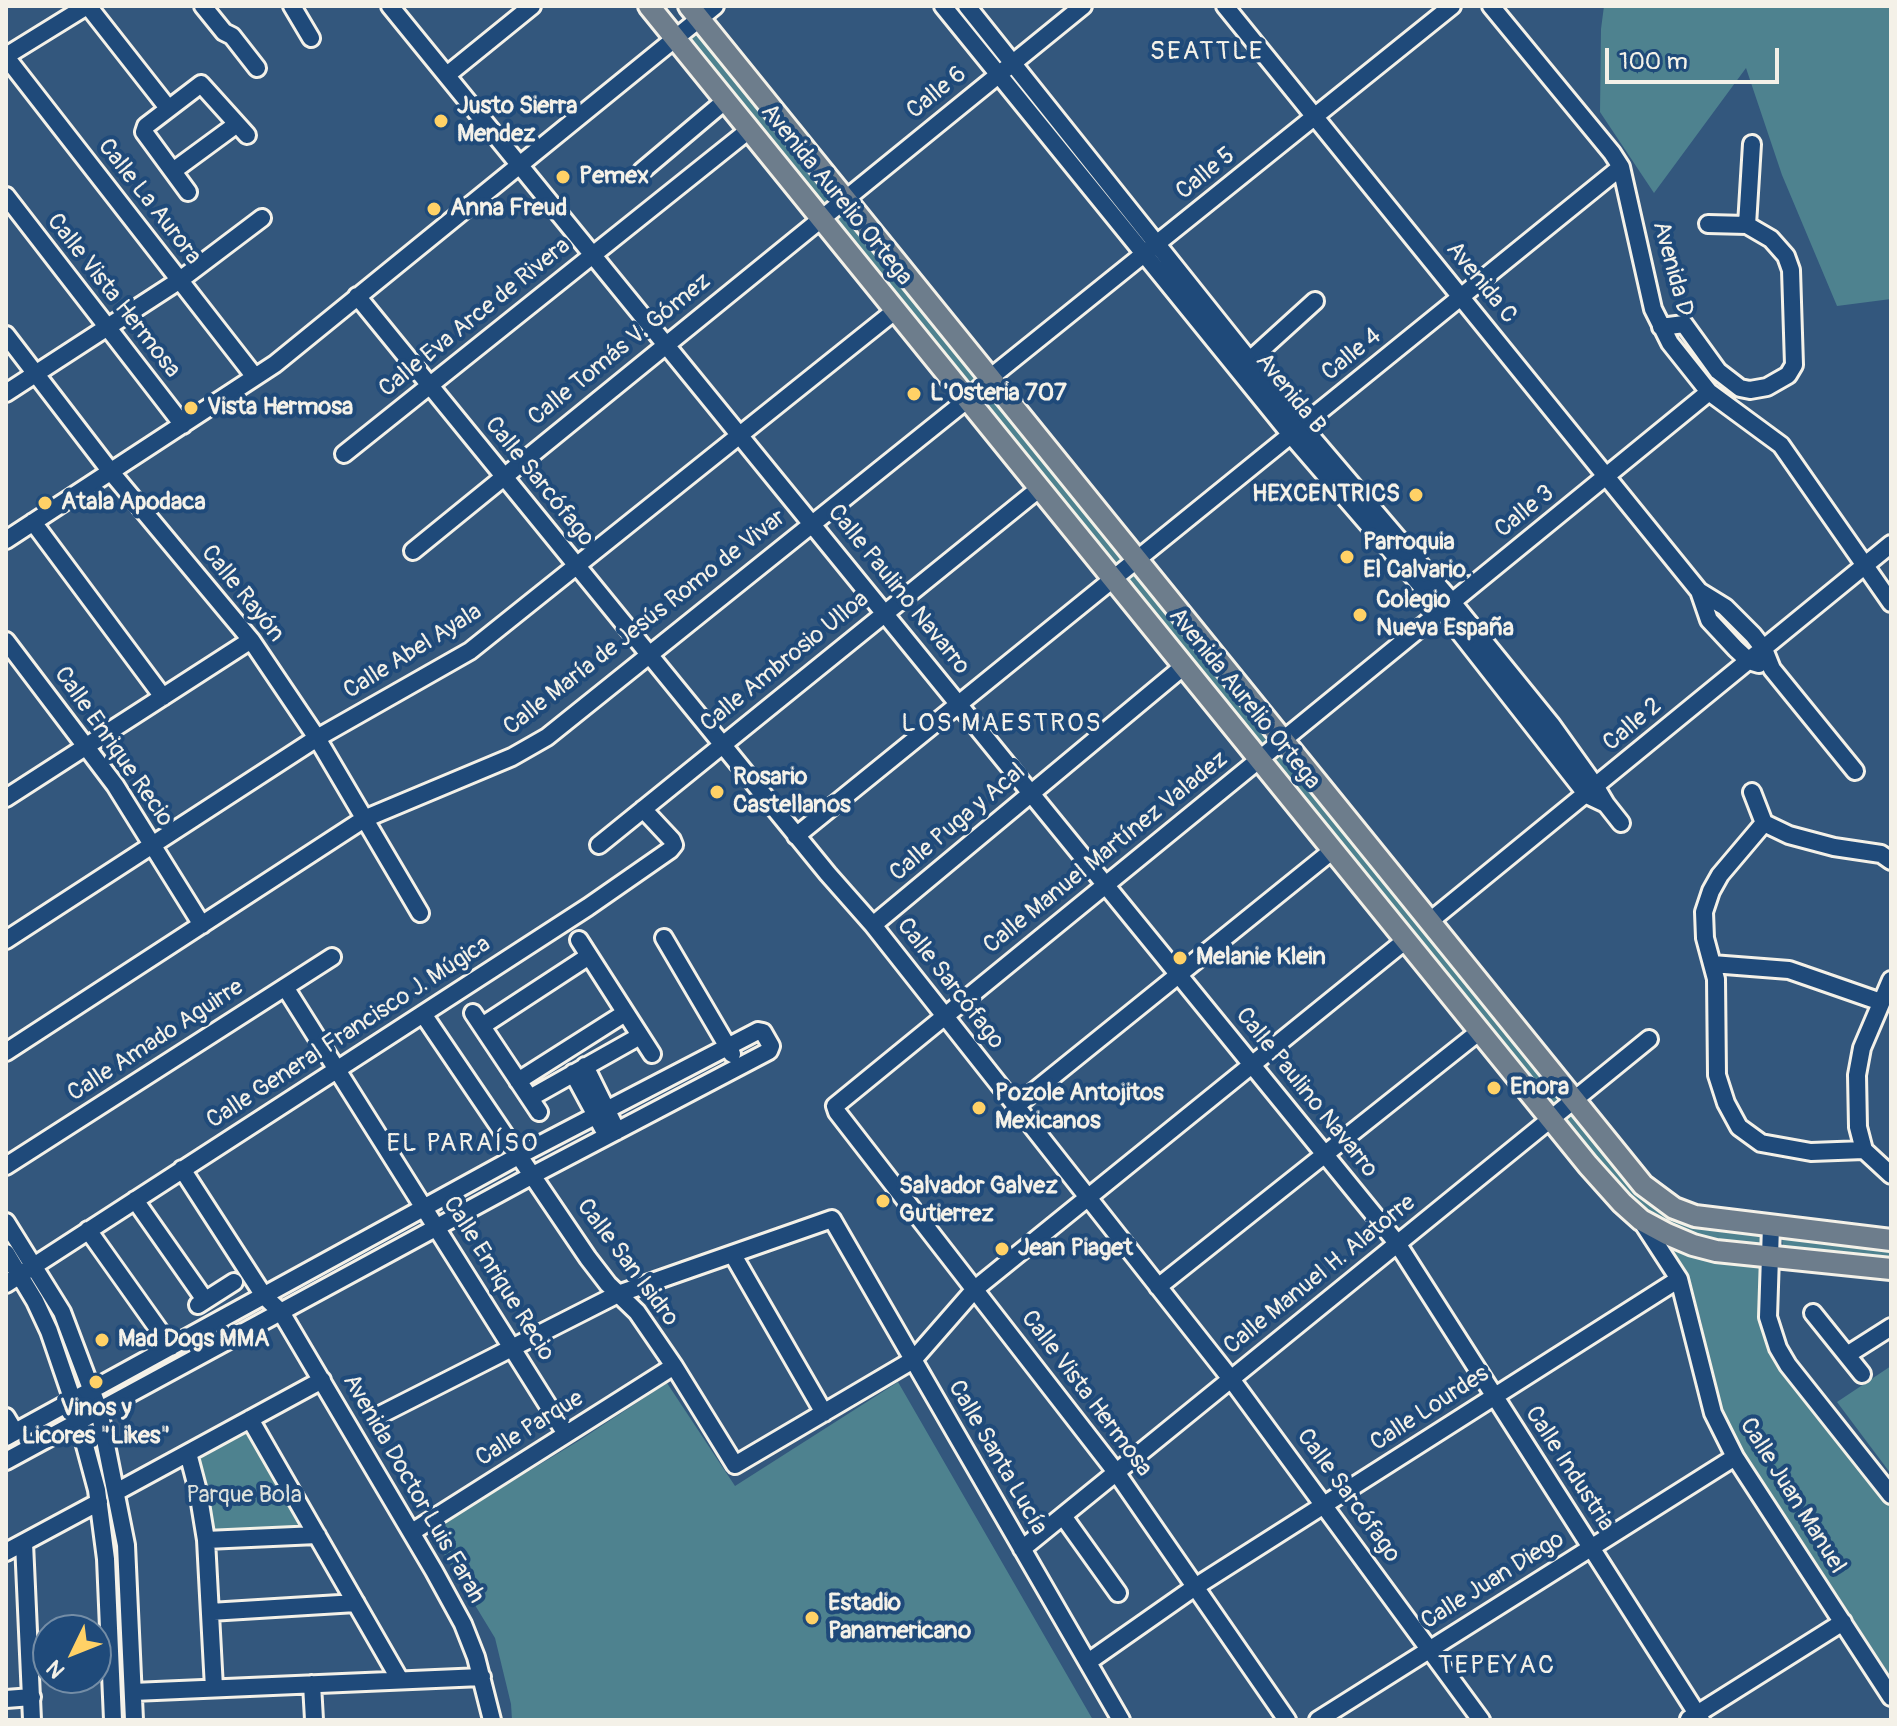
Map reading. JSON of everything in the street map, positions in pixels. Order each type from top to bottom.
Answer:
[{"type":"main road","name":"Avenida Aurelio Ortega","points":[[649,6],[1606,1186],[1641,1220],[1693,1245],[1716,1251],[1891,1269]]},
{"type":"main road","name":"Avenida Aurelio Ortega","points":[[701,10],[845,199],[1643,1185],[1674,1208],[1695,1216],[1891,1240]]},
{"type":"street","points":[[6,57],[87,6],[168,108]]},
{"type":"street","points":[[203,6],[257,68]]},
{"type":"street","points":[[292,6],[311,38]]},
{"type":"street","name":"Calle Paulino Navarro","points":[[390,6],[1397,1243]]},
{"type":"street","points":[[447,75],[532,6]]},
{"type":"street","name":"Avenida B","points":[[943,6],[1006,69],[1296,430],[1551,724],[1592,791],[1621,823]]},
{"type":"street","name":"Avenida B","points":[[967,6],[1006,69]]},
{"type":"street","name":"Calle 6","points":[[821,218],[1083,6]]},
{"type":"street","name":"Avenida C","points":[[1225,6],[1699,591],[1709,620],[1749,661],[1772,669]]},
{"type":"street","name":"Calle 5","points":[[991,377],[1452,6]]},
{"type":"street","name":"Avenida D","points":[[1491,6],[1621,167],[1646,282],[1661,327],[1709,392],[1781,445],[1891,603]]},
{"type":"street","points":[[6,540],[255,377],[675,38],[701,10]]},
{"type":"street","name":"Calle La Aurora","points":[[6,57],[255,377]]},
{"type":"street","points":[[173,171],[242,129],[201,84],[146,126],[144,132],[188,192]]},
{"type":"street","points":[[642,171],[726,100]]},
{"type":"street","name":"Calle Eva Arce de Rivera","points":[[344,454],[749,130]]},
{"type":"street","points":[[1747,225],[1752,144]]},
{"type":"street","name":"Calle 4","points":[[796,836],[1621,167]]},
{"type":"street","name":"Calle Vista Hermosa","points":[[6,196],[183,425]]},
{"type":"street","points":[[6,393],[180,280],[262,218]]},
{"type":"street","name":"Calle Tomás V. Gómez","points":[[413,551],[821,218]]},
{"type":"street","points":[[1661,327],[1684,324],[1718,371],[1740,388],[1767,387],[1788,375],[1794,365],[1791,270],[1786,256],[1763,233],[1747,225],[1708,224]]},
{"type":"street","name":"Calle Sarcófago","points":[[357,296],[796,836],[873,925],[1016,1106],[1231,1379],[1481,1720]]},
{"type":"street","points":[[1250,360],[1315,301]]},
{"type":"street","name":"Calle Abel Ayala","points":[[6,940],[317,738],[470,651],[896,310]]},
{"type":"street","name":"Avenida B","points":[[1208,319],[1250,360],[1296,430]]},
{"type":"street","name":"Calle Rayón","points":[[6,335],[111,472],[251,640],[317,738],[420,913]]},
{"type":"street","name":"Calle María de Jesús Romo de Vivar","points":[[6,1052],[364,819],[530,748],[968,399],[991,377]]},
{"type":"street","name":"Calle 3","points":[[1259,759],[1709,392]]},
{"type":"street","name":"Calle Ambrosio Ulloa","points":[[599,845],[1040,488]]},
{"type":"street","points":[[33,522],[163,697]]},
{"type":"street","name":"Calle 2","points":[[1430,921],[1891,544]]},
{"type":"street","name":"Avenida C","points":[[1699,591],[1725,607],[1764,649],[1772,669],[1855,771]]},
{"type":"street","points":[[6,798],[251,640]]},
{"type":"street","name":"Calle Enrique Recio","points":[[6,641],[87,745],[202,925]]},
{"type":"street","name":"Calle Puga y Acal","points":[[873,925],[1184,666]]},
{"type":"street","name":"Calle Manuel Martínez Valadez","points":[[835,1106],[1259,759]]},
{"type":"street","points":[[1752,792],[1764,823],[1789,835],[1834,847],[1881,854],[1891,861]]},
{"type":"street","name":"Calle General Francisco J. Múgica","points":[[20,1274],[588,907],[670,850],[674,845],[672,840],[643,809]]},
{"type":"street","points":[[1764,823],[1746,842],[1711,891],[1704,912],[1705,938],[1716,979],[1717,1075],[1726,1103],[1739,1127],[1761,1143],[1811,1152],[1864,1150]]},
{"type":"street","points":[[1016,1106],[1333,850]]},
{"type":"street","points":[[664,938],[739,1066]]},
{"type":"street","points":[[579,940],[652,1054]]},
{"type":"street","points":[[374,1418],[618,1294],[733,1255],[824,1413],[913,1360],[975,1289],[1406,940]]},
{"type":"street","points":[[539,1112],[477,1019],[589,956]]},
{"type":"street","name":"Calle Amado Aguirre","points":[[6,1166],[332,957]]},
{"type":"street","points":[[1712,964],[1789,970],[1881,1002]]},
{"type":"street","points":[[1891,980],[1862,1048],[1857,1075],[1858,1127],[1864,1150],[1891,1175]]},
{"type":"street","name":"Calle Enrique Recio","points":[[285,987],[566,1434]]},
{"type":"street","points":[[518,1081],[625,1013]]},
{"type":"street","name":"Calle San Isidro","points":[[423,1014],[588,1258],[637,1312],[735,1465],[824,1413]]},
{"type":"street","points":[[6,1461],[771,1048],[761,1031],[425,1206],[73,1401],[9,1429]]},
{"type":"street","points":[[1158,1287],[1480,1031]]},
{"type":"street","points":[[530,1098],[640,1036]]},
{"type":"street","name":"Calle Manuel H. Alatorre","points":[[1022,1549],[1649,1039]]},
{"type":"street","points":[[579,1070],[612,1134]]},
{"type":"street","name":"Calle Vista Hermosa","points":[[835,1106],[1116,1472],[1287,1720]]},
{"type":"street","name":"Avenida Doctor Luis Farah","points":[[182,1169],[264,1296],[281,1312],[412,1532],[463,1624],[482,1677],[492,1720]]},
{"type":"street","points":[[135,1200],[206,1300],[230,1315]]},
{"type":"street","name":"Calle Santa Lucía","points":[[733,1255],[832,1219],[1121,1720]]},
{"type":"street","name":"Calle Juan Manuel","points":[[1641,1220],[1679,1279],[1713,1413],[1735,1457],[1891,1697]]},
{"type":"street","points":[[6,1222],[20,1274],[62,1312],[99,1410],[118,1491],[126,1545],[134,1720]]},
{"type":"street","points":[[1771,1226],[1768,1317],[1778,1348],[1788,1365],[1891,1495]]},
{"type":"street","points":[[88,1230],[171,1347]]},
{"type":"street","name":"Calle Industria","points":[[1397,1243],[1695,1718]]},
{"type":"street","points":[[6,1253],[49,1331],[73,1401],[99,1502],[106,1559],[113,1720]]},
{"type":"street","name":"Calle Lourdes","points":[[1088,1662],[1195,1587],[1679,1279]]},
{"type":"street","points":[[206,1300],[234,1282]]},
{"type":"street","points":[[1813,1313],[1862,1374]]},
{"type":"street","points":[[1847,1355],[1891,1327]]},
{"type":"street","name":"Calle Parque","points":[[412,1532],[674,1366]]},
{"type":"street","points":[[118,1491],[322,1380]]},
{"type":"street","points":[[250,1419],[400,1680]]},
{"type":"street","points":[[188,1453],[206,1540],[214,1688]]},
{"type":"street","name":"Calle Juan Diego","points":[[1318,1720],[1735,1457]]},
{"type":"street","points":[[6,1552],[99,1502]]},
{"type":"street","points":[[1063,1516],[1118,1593]]},
{"type":"street","points":[[206,1540],[317,1535]]},
{"type":"street","points":[[24,1543],[32,1720]]},
{"type":"street","points":[[210,1612],[356,1603]]},
{"type":"street","points":[[1695,1718],[1843,1622]]},
{"type":"street","points":[[133,1692],[482,1677]]},
{"type":"street","points":[[312,1684],[314,1720]]},
{"type":"street","points":[[6,1699],[32,1697]]},
{"type":"green space","points":[[1604,6],[1891,6],[1891,299],[1837,306],[1782,175],[1746,68],[1654,193],[1600,112]]},
{"type":"green space","points":[[699,25],[840,195],[823,208],[690,44],[688,36]]},
{"type":"green space","points":[[841,208],[1129,558],[1117,567],[1110,565],[835,223]]},
{"type":"green space","points":[[1133,567],[1280,738],[1262,749],[1123,581]]},
{"type":"green space","points":[[1279,750],[1570,1095],[1557,1106],[1547,1107],[1273,764],[1272,759]]},
{"type":"green space","points":[[1572,1111],[1675,1209],[1768,1226],[1765,1249],[1714,1245],[1638,1213],[1562,1119]]},
{"type":"green space","points":[[1786,1231],[1891,1244],[1891,1265],[1785,1253],[1782,1241]]},
{"type":"green space","points":[[1658,1235],[1762,1261],[1784,1368],[1891,1507],[1891,1677],[1720,1415],[1701,1320],[1678,1267]]},
{"type":"green space","points":[[1891,1366],[1891,1474],[1837,1402]]},
{"type":"green space","points":[[898,1382],[1093,1720],[512,1720],[495,1638],[430,1531],[667,1383],[735,1486]]},
{"type":"green space","name":"Parque Bola","points":[[247,1427],[307,1529],[213,1535],[193,1455]]},
{"type":"place","name":"Justo Sierra Mendez","points":[[441,121]]},
{"type":"place","name":"Pemex","points":[[563,177]]},
{"type":"place","name":"Anna Freud","points":[[434,209]]},
{"type":"place","name":"L'Osteria 707","points":[[914,394]]},
{"type":"place","name":"Vista Hermosa","points":[[191,408]]},
{"type":"place","name":"HEXCENTRICS","points":[[1416,495]]},
{"type":"place","name":"Atala Apodaca","points":[[45,503]]},
{"type":"place","name":"Parroquia El Calvario.","points":[[1347,557]]},
{"type":"place","name":"Colegio Nueva España","points":[[1360,615]]},
{"type":"place","name":"Rosario Castellanos","points":[[717,792]]},
{"type":"place","name":"Melanie Klein","points":[[1180,958]]},
{"type":"place","name":"Enora","points":[[1494,1088]]},
{"type":"place","name":"Pozole Antojitos Mexicanos","points":[[979,1108]]},
{"type":"place","name":"Salvador Galvez Gutierrez","points":[[883,1201]]},
{"type":"place","name":"Jean Piaget","points":[[1002,1249]]},
{"type":"place","name":"Mad Dogs MMA","points":[[102,1340]]},
{"type":"place","name":"Vinos y Licores \"Likes\"","points":[[96,1382]]},
{"type":"place","name":"Estadio Panamericano","points":[[812,1618]]},
{"type":"district","name":"SEATTLE","points":[[1207,52]]},
{"type":"district","name":"LOS MAESTROS","points":[[1002,724]]},
{"type":"district","name":"EL PARAÍSO","points":[[463,1144]]},
{"type":"district","name":"TEPEYAC","points":[[1497,1666]]}]
